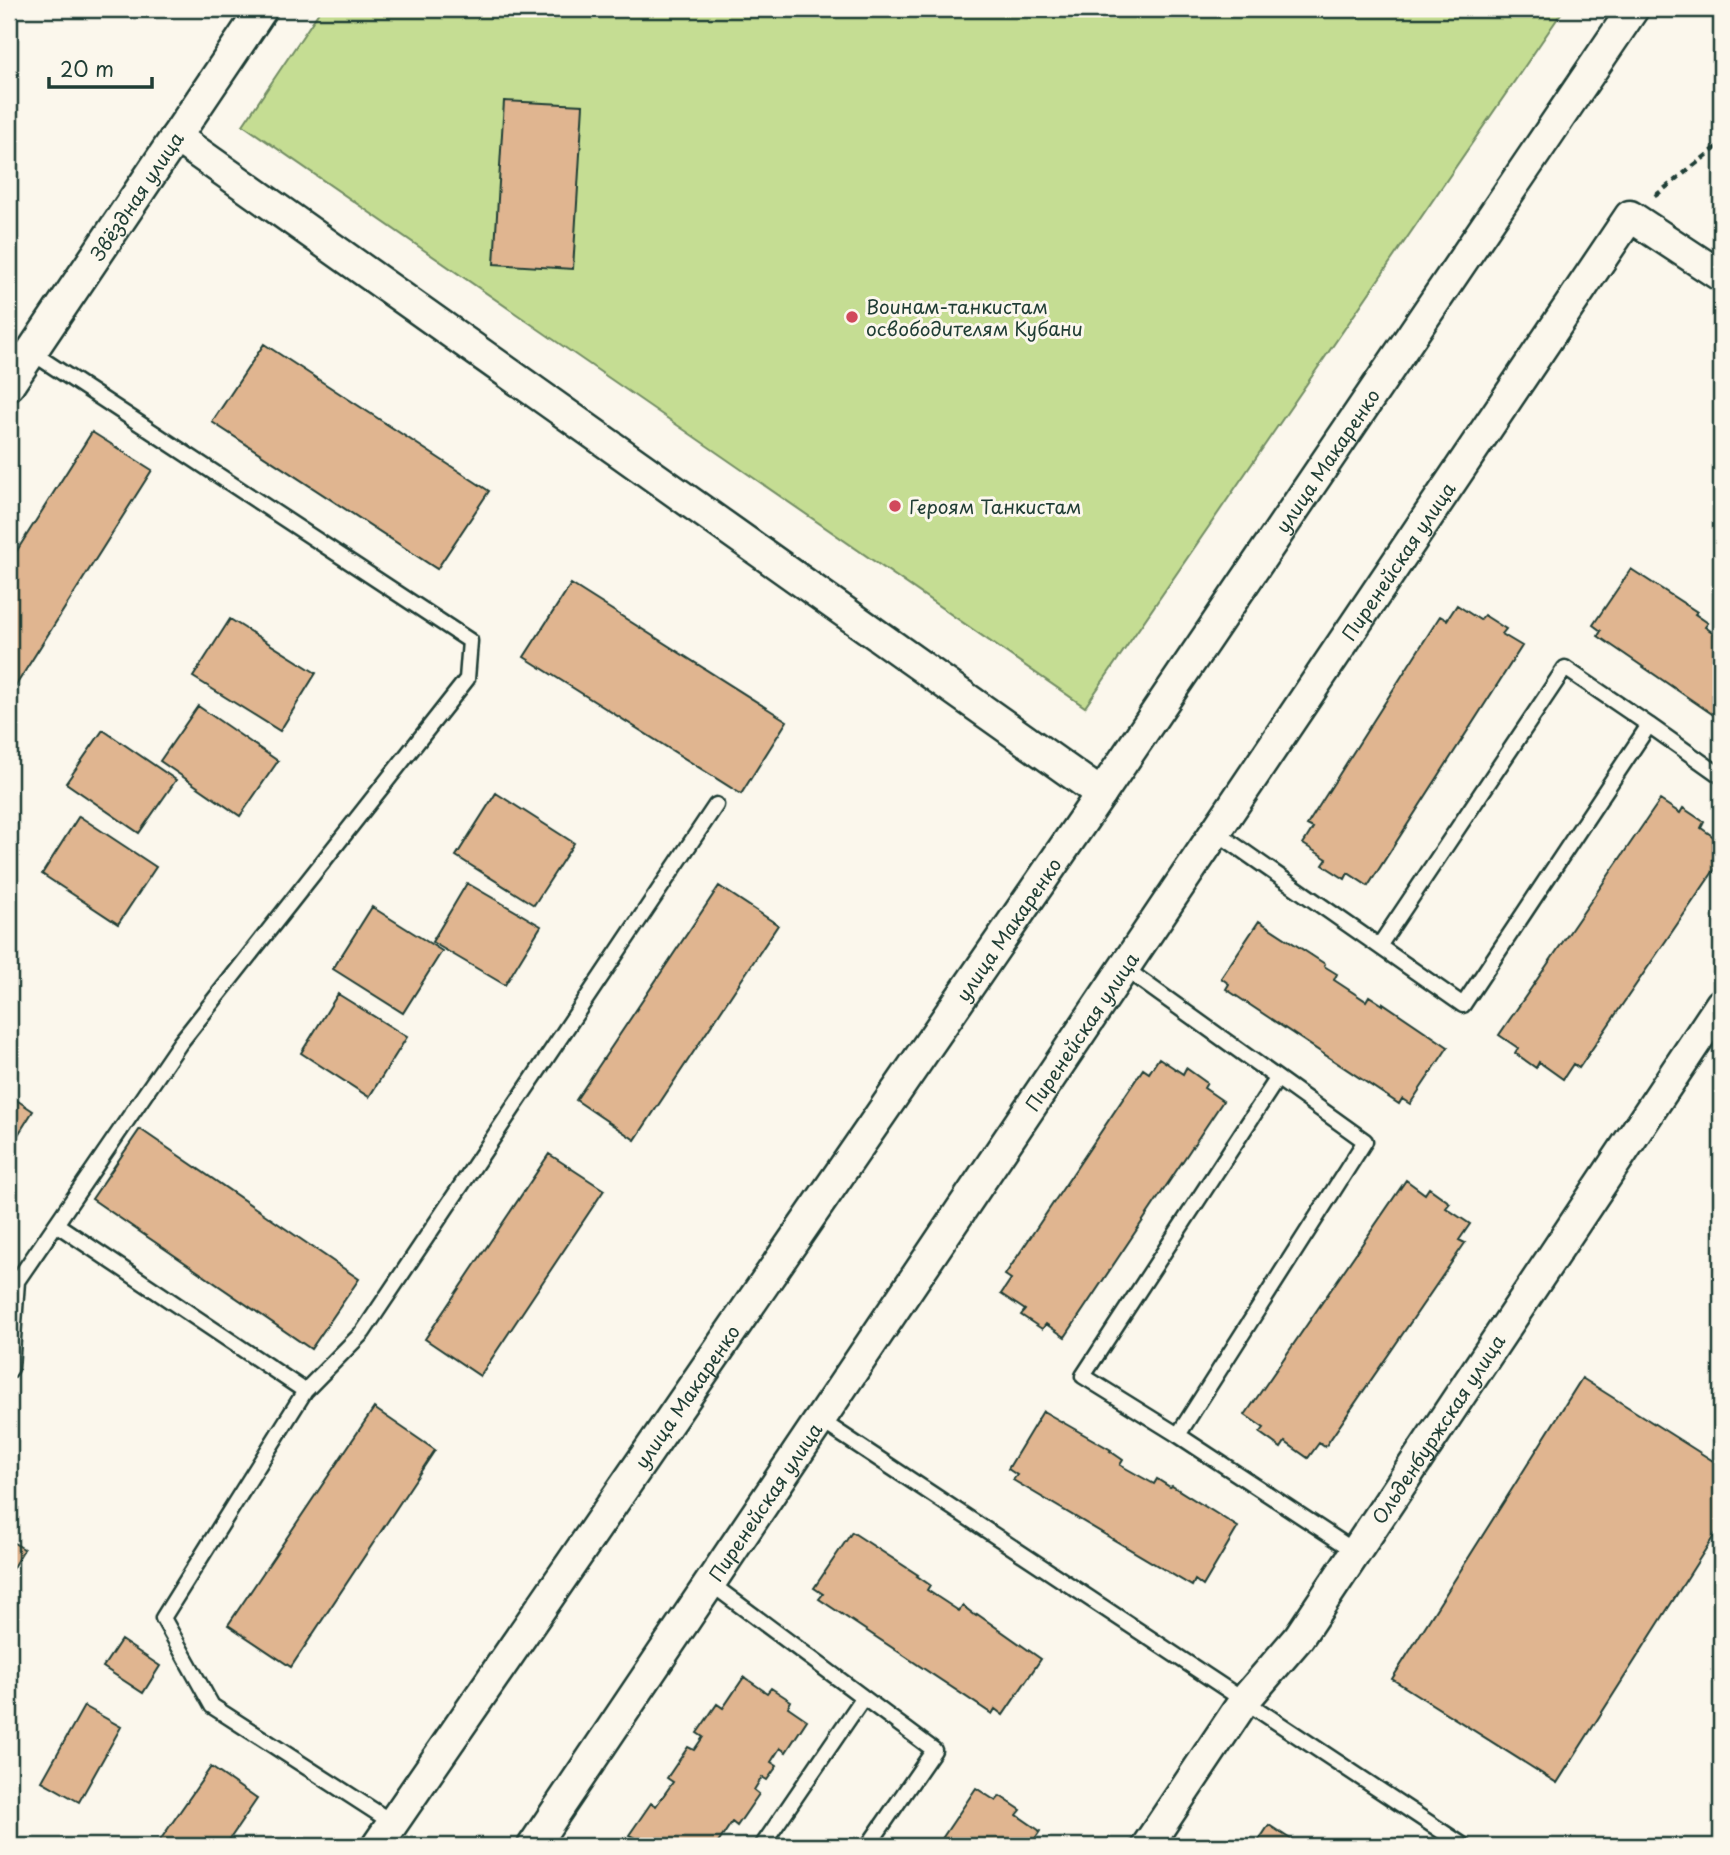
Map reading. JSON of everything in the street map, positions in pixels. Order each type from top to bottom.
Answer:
[{"type":"street","name":"Звёздная улица","points":[[9,385],[262,9]]},
{"type":"street","name":"улица Макаренко","points":[[385,1834],[1101,794],[1633,9]]},
{"type":"street","points":[[176,137],[1101,794]]},
{"type":"street","points":[[1630,216],[1721,276]]},
{"type":"street","name":"Пиренейская улица","points":[[533,1846],[1630,216]]},
{"type":"street","name":"Ольденбуржская улица","points":[[1147,1846],[1244,1701],[1299,1637],[1721,1004]]},
{"type":"lane","points":[[9,1371],[13,1278],[56,1224],[180,1043],[467,679],[470,641],[31,352]]},
{"type":"lane","points":[[1379,946],[1565,668],[1721,776]]},
{"type":"lane","points":[[1216,832],[1463,1005],[1649,725]]},
{"type":"lane","points":[[385,1834],[212,1706],[163,1618],[305,1391],[363,1332],[716,805]]},
{"type":"lane","points":[[1124,968],[1366,1141],[1178,1435]]},
{"type":"lane","points":[[1277,1079],[1083,1376],[1356,1552]]},
{"type":"lane","points":[[56,1224],[305,1391]]},
{"type":"lane","points":[[820,1420],[1464,1846]]},
{"type":"lane","points":[[710,1583],[934,1750],[868,1846]]},
{"type":"lane","points":[[762,1846],[863,1698]]},
{"type":"path","points":[[1630,216],[1721,144]]},
{"type":"green space","points":[[321,9],[1564,9],[1085,707],[243,125]]},
{"type":"building","points":[[504,101],[583,105],[573,269],[494,264]]},
{"type":"building","points":[[264,344],[489,491],[437,569],[212,422]]},
{"type":"building","points":[[92,432],[152,470],[13,690],[9,687],[9,563]]},
{"type":"building","points":[[1631,569],[1697,612],[1695,614],[1708,623],[1705,627],[1721,638],[1721,720],[1598,636],[1601,631],[1593,625]]},
{"type":"building","points":[[571,584],[787,721],[741,794],[524,657]]},
{"type":"building","points":[[1457,605],[1480,620],[1484,615],[1506,629],[1502,634],[1522,646],[1368,886],[1348,873],[1345,879],[1323,865],[1327,859],[1303,844],[1313,828],[1307,825],[1440,616],[1447,620]]},
{"type":"building","points":[[230,619],[316,673],[280,731],[193,677]]},
{"type":"building","points":[[198,706],[278,761],[240,816],[160,761]]},
{"type":"building","points":[[103,730],[176,780],[139,833],[66,783]]},
{"type":"building","points":[[496,793],[574,843],[534,905],[456,856]]},
{"type":"building","points":[[1660,800],[1680,813],[1683,808],[1704,822],[1701,828],[1721,842],[1721,848],[1713,859],[1719,863],[1579,1068],[1573,1064],[1563,1079],[1539,1062],[1536,1068],[1515,1053],[1518,1048],[1499,1035]]},
{"type":"building","points":[[79,816],[156,867],[118,924],[42,874]]},
{"type":"building","points":[[467,883],[541,926],[505,985],[432,942]]},
{"type":"building","points":[[719,886],[778,925],[635,1140],[576,1100]]},
{"type":"building","points":[[372,907],[442,951],[403,1013],[333,969]]},
{"type":"building","points":[[1259,921],[1325,964],[1324,966],[1337,974],[1334,980],[1366,1001],[1369,996],[1383,1003],[1448,1047],[1410,1104],[1402,1099],[1399,1104],[1226,989],[1229,984],[1221,978]]},
{"type":"building","points":[[338,994],[407,1037],[369,1097],[301,1053]]},
{"type":"building","points":[[1159,1058],[1183,1074],[1186,1068],[1207,1083],[1204,1088],[1223,1101],[1065,1337],[1046,1324],[1042,1329],[1021,1315],[1025,1310],[1001,1294],[1011,1279],[1005,1275],[1143,1069],[1149,1073]]},
{"type":"building","points":[[9,1095],[33,1111],[9,1149]]},
{"type":"building","points":[[140,1129],[359,1279],[311,1349],[92,1199]]},
{"type":"building","points":[[549,1154],[604,1190],[480,1376],[425,1339]]},
{"type":"building","points":[[1406,1180],[1425,1194],[1429,1188],[1450,1203],[1446,1208],[1470,1224],[1459,1240],[1465,1243],[1325,1447],[1319,1443],[1308,1458],[1285,1442],[1281,1448],[1260,1433],[1264,1428],[1245,1415]]},
{"type":"building","points":[[1582,1378],[1721,1466],[1721,1525],[1557,1783],[1392,1679]]},
{"type":"building","points":[[374,1408],[435,1450],[291,1667],[228,1625]]},
{"type":"building","points":[[1043,1411],[1111,1450],[1123,1460],[1120,1465],[1154,1484],[1157,1479],[1172,1486],[1238,1527],[1203,1586],[1195,1580],[1192,1586],[1013,1480],[1017,1475],[1008,1469]]},
{"type":"building","points":[[852,1532],[918,1575],[930,1585],[927,1590],[959,1611],[963,1606],[976,1616],[977,1614],[1041,1659],[1003,1715],[995,1709],[992,1714],[819,1599],[823,1594],[814,1588]]},
{"type":"building","points":[[9,1540],[24,1549],[9,1574]]},
{"type":"building","points":[[121,1640],[160,1666],[143,1693],[103,1667]]},
{"type":"building","points":[[744,1677],[767,1693],[771,1688],[791,1701],[788,1707],[807,1720],[786,1752],[780,1748],[771,1762],[777,1766],[767,1780],[762,1777],[754,1790],[759,1794],[737,1826],[732,1822],[716,1846],[630,1846],[635,1838],[629,1835],[651,1803],[656,1806],[673,1782],[667,1778],[688,1747],[694,1750],[703,1737],[697,1733],[717,1704],[723,1708]]},
{"type":"building","points":[[84,1706],[121,1727],[79,1802],[42,1781]]},
{"type":"building","points":[[211,1767],[257,1799],[225,1846],[156,1846]]},
{"type":"building","points":[[976,1788],[996,1801],[1000,1796],[1021,1810],[1017,1815],[1040,1831],[1030,1846],[937,1846]]},
{"type":"building","points":[[1269,1825],[1301,1846],[1255,1846]]},
{"type":"place","name":"Воинам-танкистам освободителям Кубани","points":[[852,317]]},
{"type":"place","name":"Героям Танкистам","points":[[895,506]]}]
